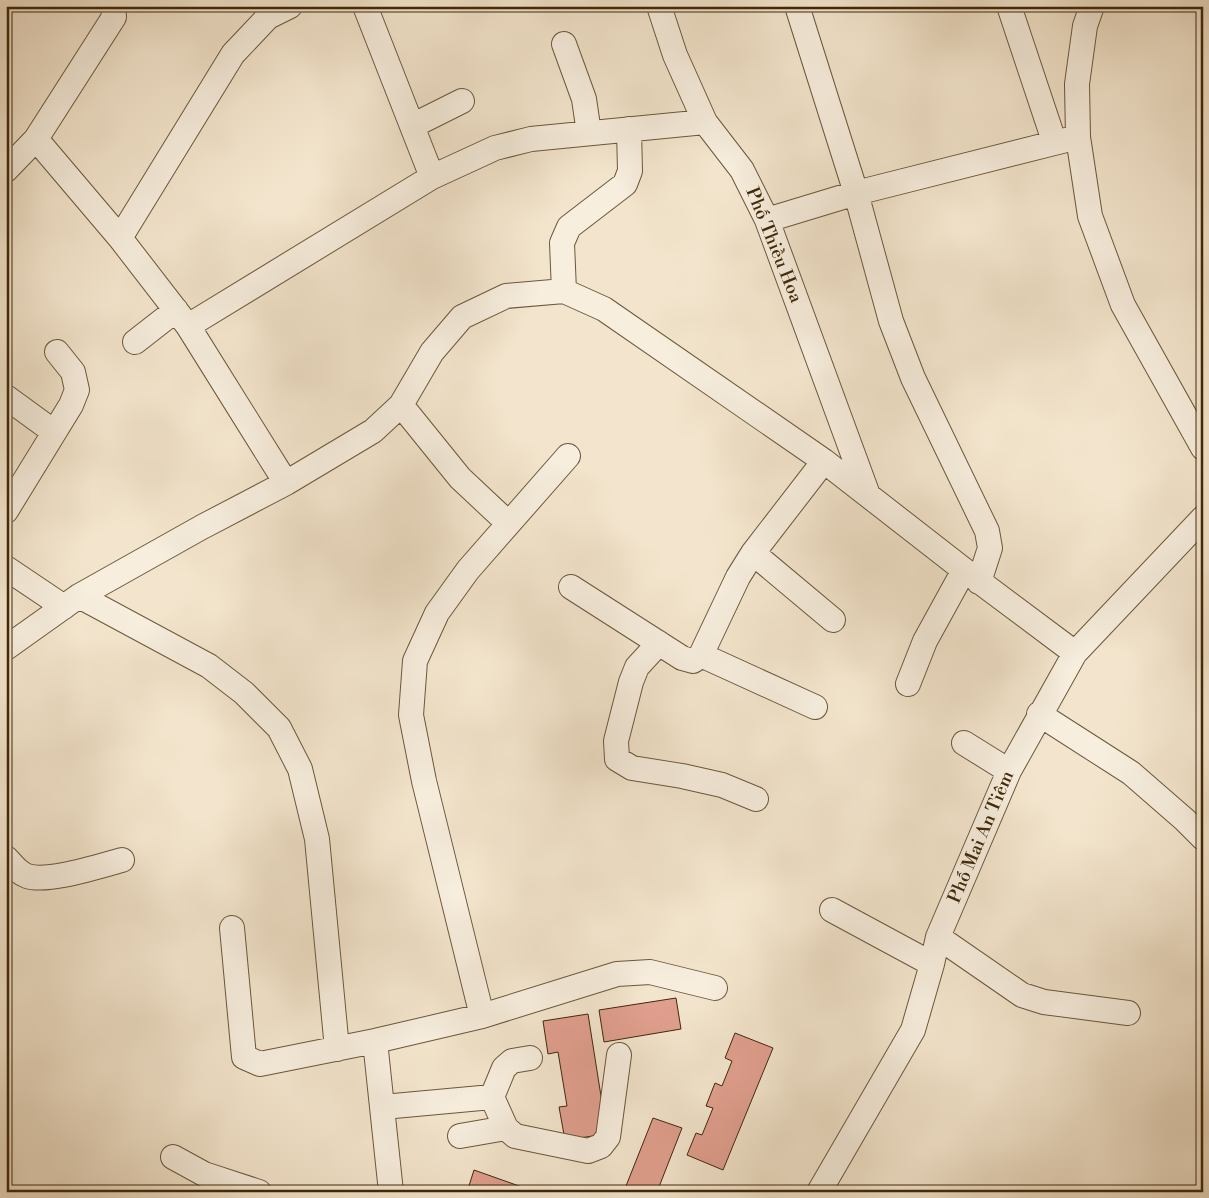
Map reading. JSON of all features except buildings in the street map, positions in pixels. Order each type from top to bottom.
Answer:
[{"type":"street","points":[[6,170],[36,139],[114,17],[113,6]]},
{"type":"street","points":[[120,238],[233,54],[268,17],[290,6]]},
{"type":"street","points":[[365,6],[432,177]]},
{"type":"street","name":"Phố Thiều Hoa","points":[[658,6],[675,56],[705,122],[742,170],[767,220],[868,495]]},
{"type":"street","points":[[797,6],[856,193],[891,321],[913,378],[988,531],[990,548],[925,641],[908,684]]},
{"type":"street","points":[[1009,6],[1054,141]]},
{"type":"street","points":[[1092,6],[1085,26],[1076,84],[1078,136],[1090,216],[1123,305],[1203,448]]},
{"type":"street","points":[[564,44],[584,99],[589,133]]},
{"type":"street","points":[[412,126],[462,101]]},
{"type":"street","points":[[135,342],[182,318],[432,177],[495,148],[531,139],[705,122]]},
{"type":"street","points":[[564,291],[562,243],[569,227],[625,184],[630,170],[628,129]]},
{"type":"street","points":[[767,220],[856,193],[1078,136]]},
{"type":"street","points":[[36,139],[120,238],[182,318],[286,483]]},
{"type":"street","points":[[6,648],[72,602],[202,527],[286,483],[373,431],[401,405],[432,352],[462,317],[506,296],[564,291],[604,309],[824,461],[1075,653]]},
{"type":"street","points":[[6,510],[71,405],[77,390],[73,372],[57,352]]},
{"type":"street","points":[[6,397],[54,432]]},
{"type":"street","points":[[401,405],[460,478],[508,523]]},
{"type":"street","points":[[482,1016],[424,781],[412,715],[415,661],[437,613],[468,570],[568,456]]},
{"type":"street","points":[[570,587],[682,658],[693,660],[701,656],[738,577],[753,553],[824,461]]},
{"type":"street","name":"Phố Mai An Tiêm","points":[[819,1192],[913,1030],[938,937],[1008,770],[1039,714],[1075,653],[1203,518]]},
{"type":"street","points":[[753,553],[833,620]]},
{"type":"street","points":[[6,568],[72,602],[208,666],[244,693],[279,728],[300,769],[317,839],[337,1049]]},
{"type":"street","points":[[659,643],[637,668],[631,682],[616,742],[617,759],[632,768],[722,785],[756,799]]},
{"type":"street","points":[[701,656],[814,707]]},
{"type":"street","points":[[1039,714],[1131,774],[1203,838]]},
{"type":"street","points":[[964,743],[1008,770]]},
{"type":"street","points":[[6,858],[26,876],[50,878],[122,860]]},
{"type":"street","points":[[832,910],[932,964]]},
{"type":"street","points":[[232,928],[244,1057],[260,1064],[375,1041],[482,1016],[617,974],[650,972],[715,988]]},
{"type":"street","points":[[938,937],[1022,995],[1044,1002],[1128,1013]]},
{"type":"street","points":[[375,1041],[391,1192]]},
{"type":"street","points":[[530,1058],[512,1061],[504,1068],[492,1097],[506,1128],[515,1136],[588,1151],[601,1146],[608,1137],[619,1055]]},
{"type":"street","points":[[383,1107],[492,1097]]},
{"type":"street","points":[[460,1136],[506,1128]]},
{"type":"street","points":[[173,1157],[204,1174],[259,1192]]}]
